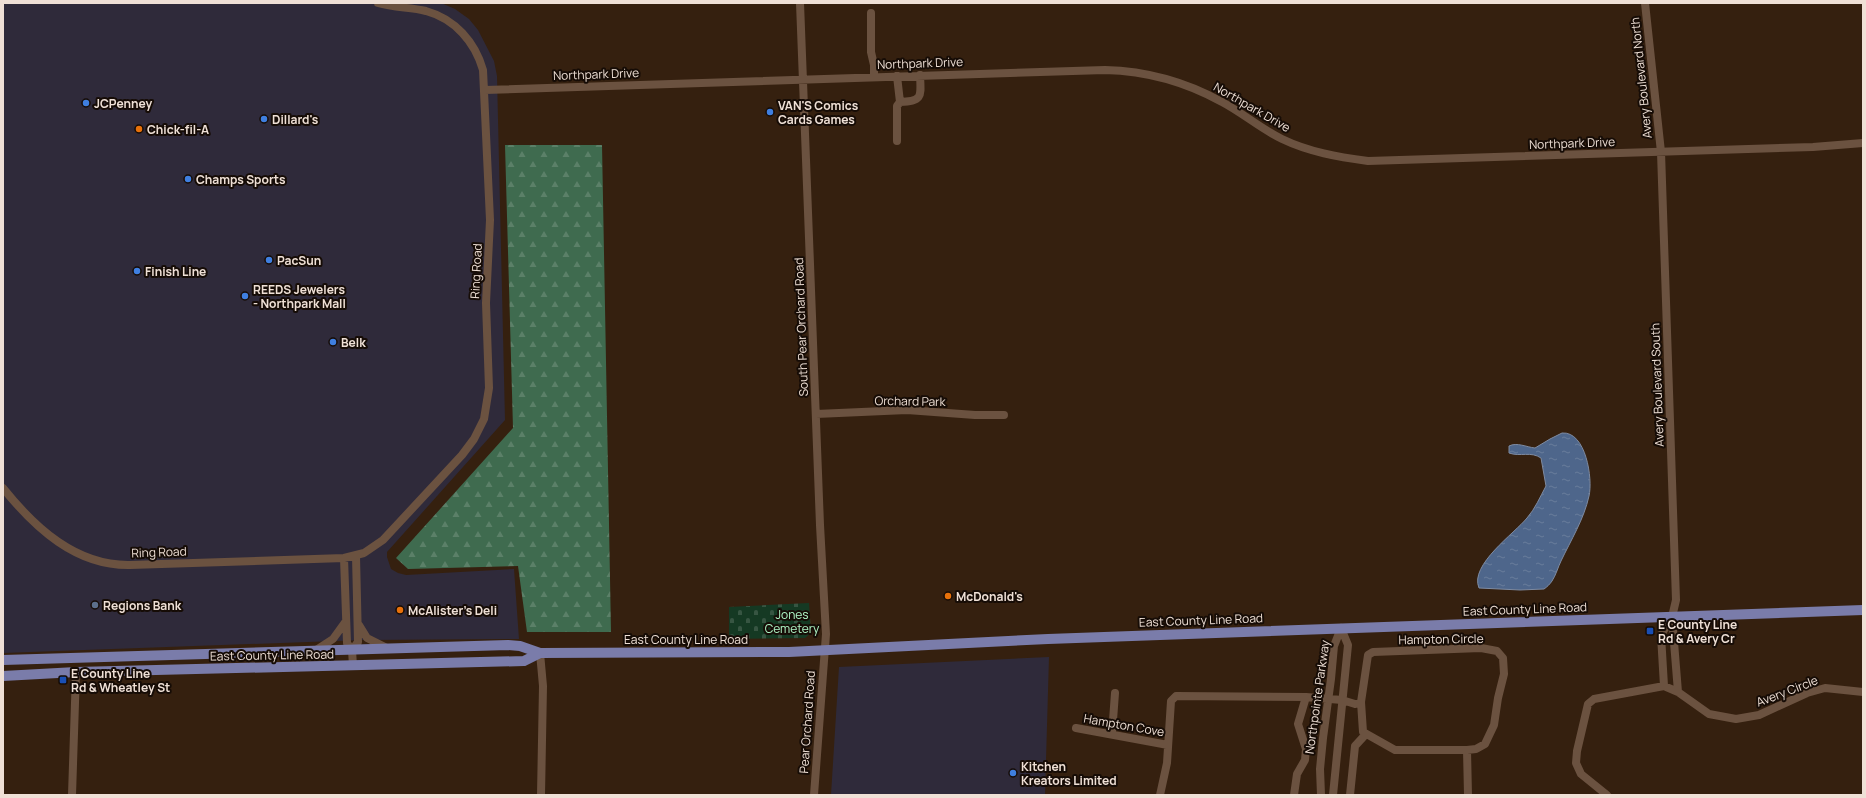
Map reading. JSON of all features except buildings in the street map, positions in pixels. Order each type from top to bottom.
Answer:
[{"type":"main road","name":"East County Line Road","points":[[3,660],[508,645],[520,646],[540,653],[782,652],[910,644],[1863,610]]},
{"type":"main road","name":"East County Line Road","points":[[3,676],[76,672],[524,661],[540,653]]},
{"type":"street","name":"Ring Road","points":[[3,488],[31,519],[58,543],[79,555],[102,563],[130,565],[344,558],[356,556],[370,550],[383,540],[462,455],[474,439],[484,419],[489,388],[486,285],[490,220],[483,70],[479,57],[470,41],[456,27],[440,17],[426,11],[378,3]]},
{"type":"street","name":"South Pear Orchard Road","points":[[800,3],[820,525],[826,634],[824,650]]},
{"type":"street","name":"Avery Boulevard North","points":[[1646,3],[1660,152]]},
{"type":"street","points":[[871,13],[871,52],[874,65],[874,76]]},
{"type":"street","name":"Northpark Drive","points":[[485,90],[874,76],[1105,70],[1140,73],[1166,79],[1223,102],[1258,126],[1289,142],[1324,154],[1368,161],[1813,147],[1863,142]]},
{"type":"street","points":[[900,102],[914,101],[920,98],[920,75]]},
{"type":"street","points":[[897,141],[897,106],[900,102],[898,76]]},
{"type":"street","name":"Avery Boulevard South","points":[[1660,152],[1676,600],[1672,617]]},
{"type":"street","name":"Orchard Park","points":[[816,414],[907,410],[975,415],[1004,415]]},
{"type":"street","points":[[352,650],[358,642],[356,556]]},
{"type":"street","points":[[344,558],[347,643],[352,650],[353,666]]},
{"type":"street","points":[[1607,795],[1581,774],[1576,763],[1577,751],[1588,704],[1594,699],[1664,686],[1661,635],[1672,617]]},
{"type":"street","points":[[1672,617],[1678,692]]},
{"type":"street","points":[[314,651],[333,639],[346,621]]},
{"type":"street","points":[[358,624],[367,638],[388,648]]},
{"type":"street","name":"Northpointe Parkway","points":[[1321,795],[1320,769],[1334,646],[1341,628]]},
{"type":"street","name":"Northpointe Parkway","points":[[1333,795],[1348,645],[1341,628]]},
{"type":"street","name":"Hampton Circle","points":[[1481,648],[1497,651],[1503,658],[1504,674],[1498,698],[1494,725],[1485,744],[1476,749],[1394,750],[1363,732],[1361,702],[1368,655],[1373,652],[1481,648]]},
{"type":"street","name":"Pear Orchard Road","points":[[814,795],[824,650]]},
{"type":"street","points":[[540,653],[544,686],[541,795]]},
{"type":"street","points":[[72,795],[76,672]]},
{"type":"street","name":"Avery Circle","points":[[1664,686],[1678,692],[1709,714],[1736,719],[1759,715],[1807,693],[1825,688],[1863,692]]},
{"type":"street","points":[[1112,734],[1115,693]]},
{"type":"street","points":[[1161,794],[1167,763],[1171,701],[1176,696],[1306,697],[1342,700],[1355,704],[1361,702]]},
{"type":"street","points":[[1294,795],[1297,774],[1305,760],[1306,749],[1298,724],[1306,697]]},
{"type":"street","name":"Hampton Cove","points":[[1076,728],[1168,745]]},
{"type":"street","points":[[1350,795],[1355,746],[1366,734]]},
{"type":"street","points":[[1468,750],[1468,795]]},
{"type":"shaded area","points":[[3,3],[441,3],[455,9],[469,19],[478,30],[494,61],[497,76],[505,420],[387,552],[387,557],[391,569],[406,575],[514,569],[519,639],[363,640],[3,653]]},
{"type":"shaded area","points":[[1049,657],[1045,795],[831,795],[839,667]]},
{"type":"green space","points":[[505,145],[602,145],[611,632],[527,632],[518,566],[408,569],[396,558],[513,428]]},
{"type":"green space","name":"Jones Cemetery","points":[[809,603],[811,633],[805,638],[729,639],[729,607]]},
{"type":"water","points":[[1562,433],[1570,434],[1577,440],[1582,448],[1589,468],[1590,488],[1584,513],[1553,579],[1544,589],[1520,590],[1479,588],[1478,579],[1481,569],[1495,550],[1530,514],[1546,486],[1541,458],[1529,454],[1509,453],[1509,446],[1518,445],[1535,448]]},
{"type":"place","name":"JCPenney","points":[[86,103]]},
{"type":"place","name":"VAN'S Comics Cards Games","points":[[770,112]]},
{"type":"place","name":"Dillard's","points":[[264,119]]},
{"type":"place","name":"Chick-fil-A","points":[[139,129]]},
{"type":"place","name":"Champs Sports","points":[[188,179]]},
{"type":"place","name":"PacSun","points":[[269,260]]},
{"type":"place","name":"Finish Line","points":[[137,271]]},
{"type":"place","name":"REEDS Jewelers - Northpark Mall","points":[[245,296]]},
{"type":"place","name":"Belk","points":[[333,342]]},
{"type":"place","name":"McDonald's","points":[[948,596]]},
{"type":"place","name":"Regions Bank","points":[[95,605]]},
{"type":"place","name":"McAlister's Deli","points":[[400,610]]},
{"type":"place","name":"E County Line Rd & Avery Cr","points":[[1650,631]]},
{"type":"place","name":"E County Line Rd & Wheatley St","points":[[63,680]]},
{"type":"place","name":"Kitchen Kreators Limited","points":[[1013,773]]}]
